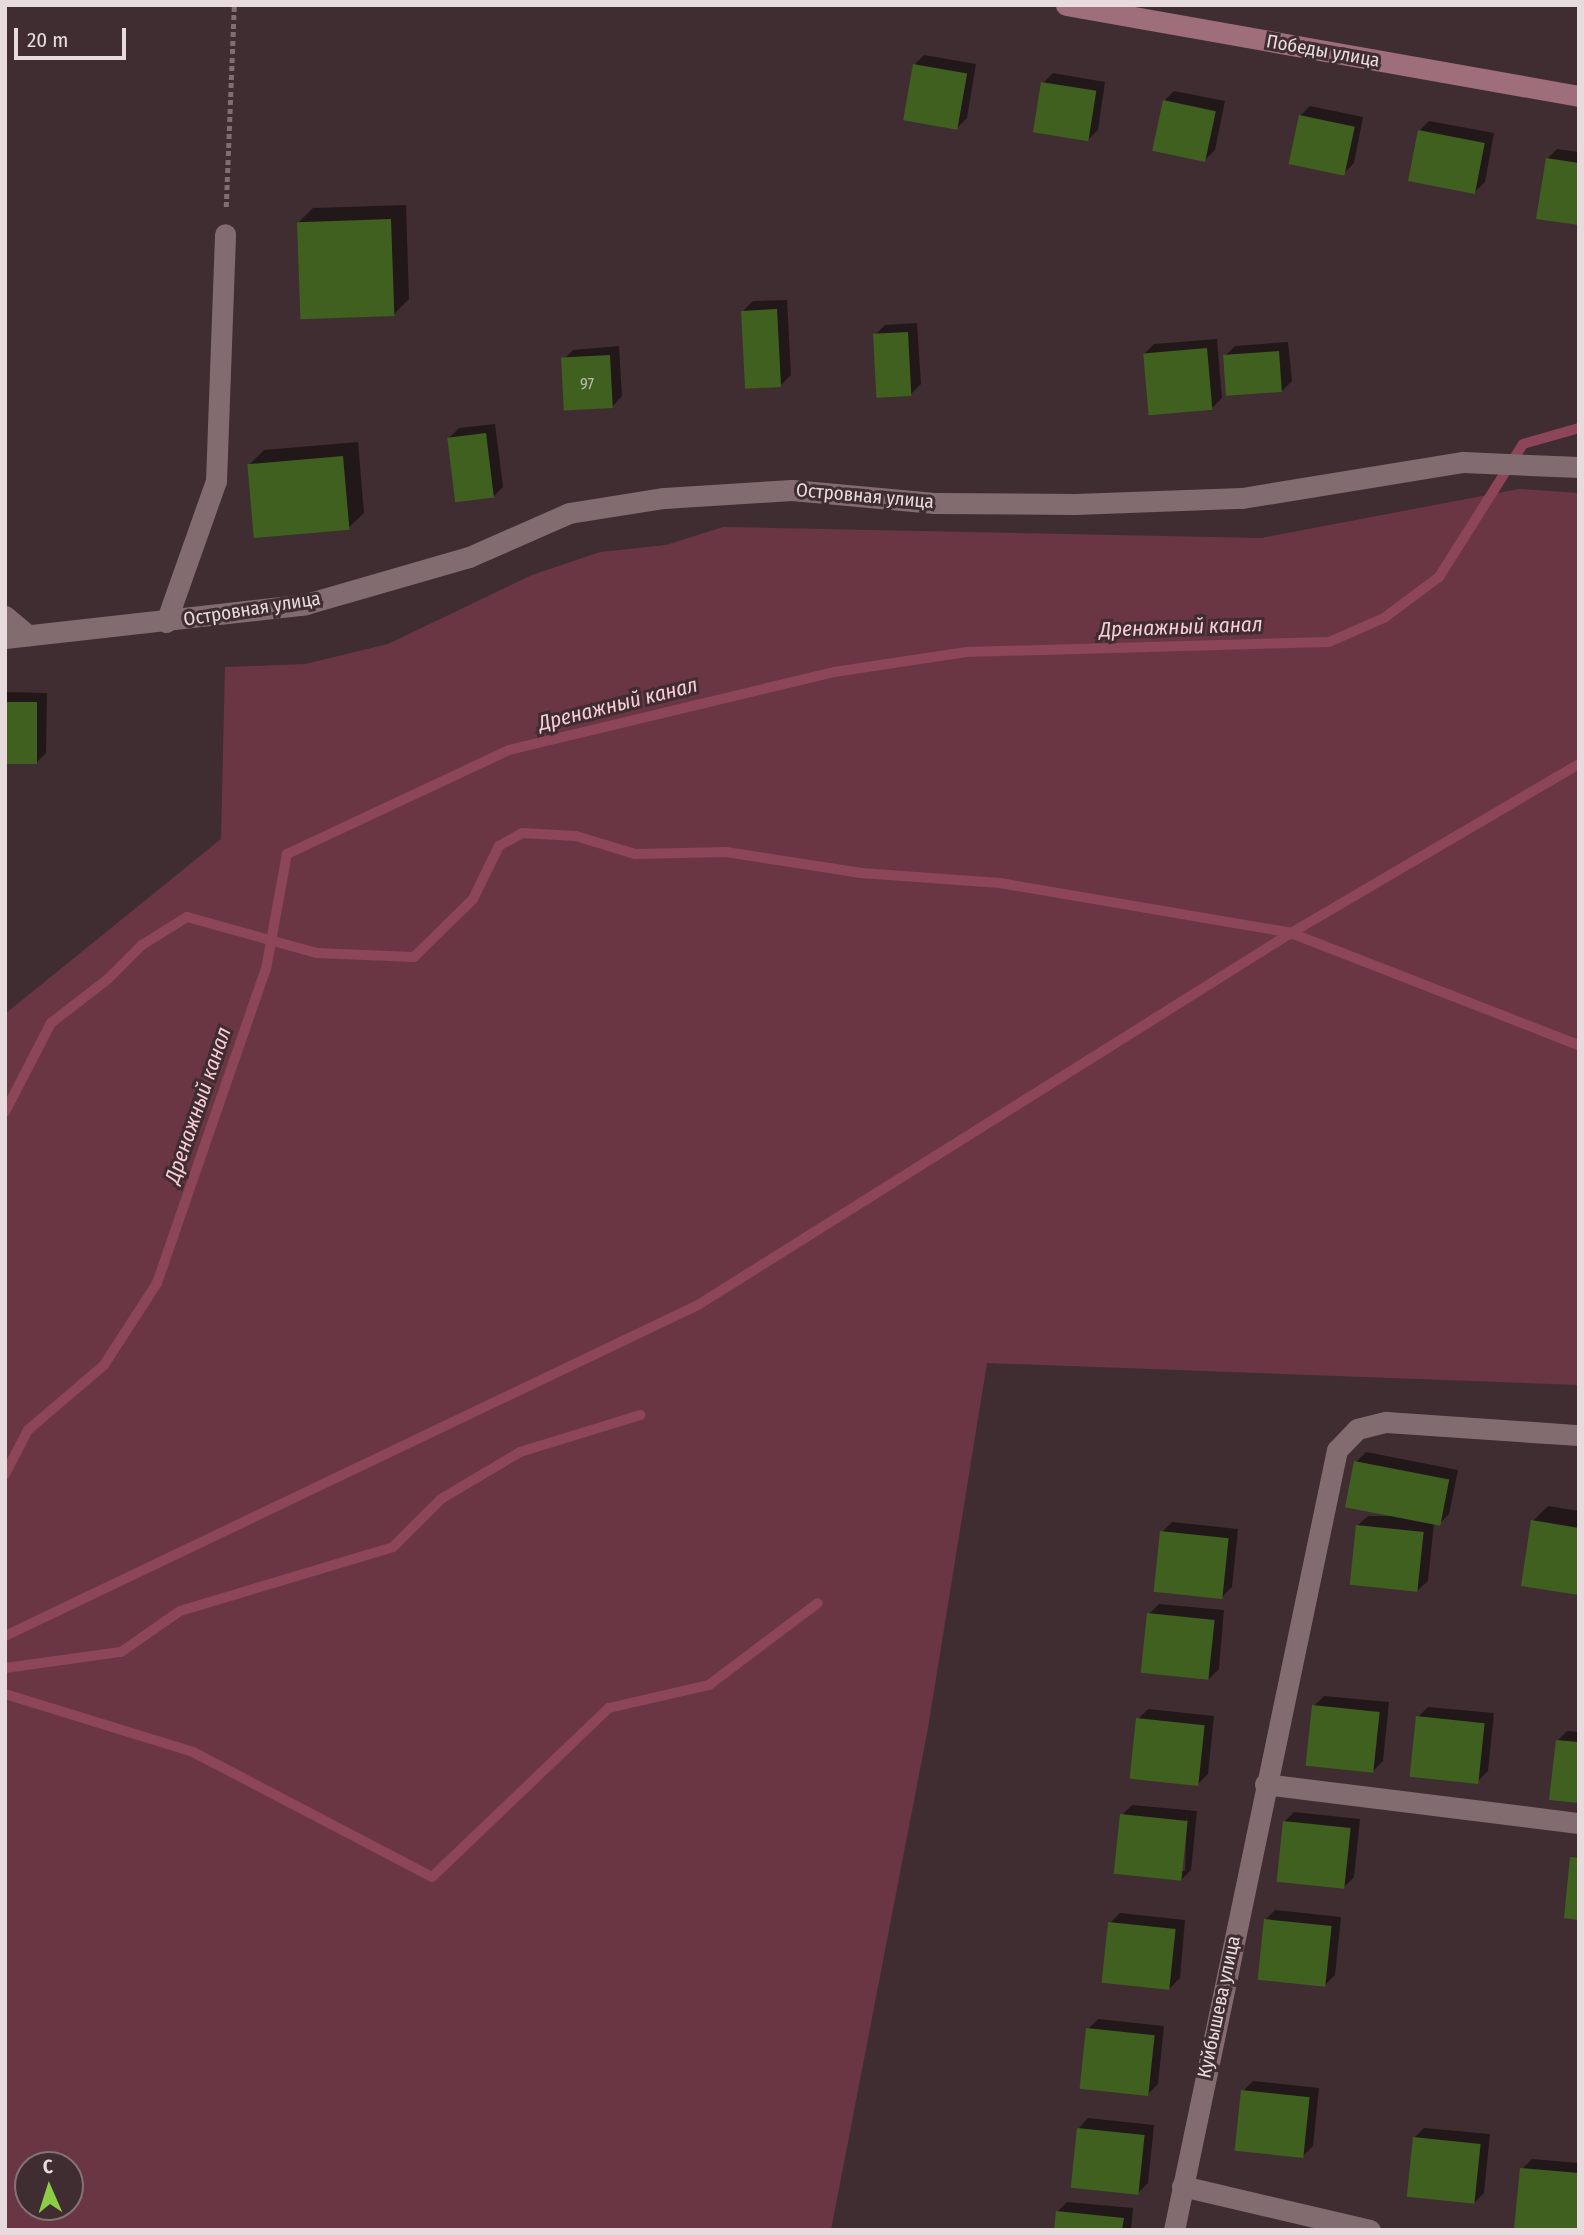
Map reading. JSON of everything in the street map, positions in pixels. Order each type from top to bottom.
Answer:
[{"type":"street","name":"Победы улица","points":[[1066,5],[1579,96]]},
{"type":"street","name":"Островная улица","points":[[166,622],[216,481],[225,234]]},
{"type":"street","name":"Островная улица","points":[[5,638],[166,622],[306,604],[469,557],[569,513],[664,498],[792,489],[934,503],[1242,498],[1463,463],[1579,467]]},
{"type":"street","points":[[5,616],[29,635]]},
{"type":"street","name":"Куйбышева улица","points":[[1174,2230],[1265,1784],[1337,1450],[1357,1430],[1386,1422],[1579,1435]]},
{"type":"street","points":[[1265,1784],[1579,1823]]},
{"type":"street","points":[[1182,2186],[1370,2230]]},
{"type":"path","points":[[225,234],[234,5]]},
{"type":"shaded area","points":[[1519,489],[1579,493],[1579,1385],[987,1363],[928,1728],[831,2230],[5,2230],[5,1014],[221,839],[225,667],[305,664],[388,644],[532,575],[600,552],[666,545],[723,527],[1261,538]]},
{"type":"building","points":[[913,64],[967,74],[957,130],[903,120]]},
{"type":"building","points":[[1041,82],[1096,91],[1088,141],[1033,132]]},
{"type":"building","points":[[1163,100],[1216,111],[1205,162],[1152,151]]},
{"type":"building","points":[[1299,115],[1355,127],[1344,176],[1289,164]]},
{"type":"building","points":[[1418,130],[1485,143],[1475,194],[1408,181]]},
{"type":"building","points":[[1546,158],[1579,163],[1579,225],[1536,219]]},
{"type":"building","points":[[391,219],[394,316],[300,319],[297,222]]},
{"type":"building","points":[[777,309],[781,387],[745,389],[741,311]]},
{"type":"building","points":[[908,332],[911,396],[876,398],[873,334]]},
{"type":"building","points":[[1207,348],[1212,410],[1149,415],[1143,354]]},
{"type":"building","points":[[1279,351],[1282,392],[1226,396],[1223,355]]},
{"type":"building","points":[[610,355],[613,408],[564,410],[561,358]]},
{"type":"building","points":[[486,433],[494,498],[455,502],[447,438]]},
{"type":"building","points":[[343,456],[349,530],[254,538],[247,464]]},
{"type":"building","points":[[5,702],[37,702],[37,764],[5,764]]},
{"type":"building","points":[[1354,1461],[1449,1480],[1440,1526],[1345,1507]]},
{"type":"building","points":[[1531,1520],[1579,1528],[1579,1595],[1521,1586]]},
{"type":"building","points":[[1356,1525],[1424,1532],[1417,1592],[1350,1585]]},
{"type":"building","points":[[1160,1531],[1229,1538],[1222,1599],[1154,1592]]},
{"type":"building","points":[[1147,1613],[1215,1620],[1208,1680],[1141,1673]]},
{"type":"building","points":[[1312,1705],[1380,1712],[1373,1773],[1306,1766]]},
{"type":"building","points":[[1416,1716],[1485,1723],[1478,1784],[1410,1777]]},
{"type":"building","points":[[1136,1718],[1205,1725],[1198,1786],[1130,1779]]},
{"type":"building","points":[[1556,1740],[1579,1742],[1579,1803],[1549,1800]]},
{"type":"building","points":[[1120,1814],[1188,1821],[1181,1881],[1114,1874]]},
{"type":"building","points":[[1283,1821],[1351,1828],[1344,1889],[1277,1882]]},
{"type":"building","points":[[1570,1857],[1579,1858],[1579,1920],[1564,1918]]},
{"type":"building","points":[[1264,1919],[1332,1926],[1325,1987],[1258,1980]]},
{"type":"building","points":[[1108,1922],[1176,1929],[1169,1990],[1102,1983]]},
{"type":"building","points":[[1086,2028],[1155,2035],[1148,2096],[1080,2089]]},
{"type":"building","points":[[1241,2090],[1310,2097],[1303,2158],[1235,2151]]},
{"type":"building","points":[[1077,2128],[1145,2135],[1138,2195],[1071,2188]]},
{"type":"building","points":[[1413,2137],[1481,2144],[1474,2204],[1407,2197]]},
{"type":"building","points":[[1520,2168],[1579,2173],[1579,2230],[1514,2229]]},
{"type":"building","points":[[1056,2211],[1124,2218],[1122,2230],[1054,2230]]},
{"type":"waterway","name":"Дренажный канал","points":[[5,1474],[28,1430],[104,1365],[157,1283],[266,969],[287,854],[509,750],[834,672],[967,652],[1329,642],[1384,618],[1439,577],[1523,444],[1579,428]]},
{"type":"waterway","points":[[5,1636],[698,1305],[1291,933],[1579,764]]},
{"type":"waterway","points":[[5,1112],[51,1023],[108,979],[142,945],[187,917],[317,953],[414,957],[473,899],[499,846],[522,833],[576,836],[635,854],[726,852],[861,873],[1000,883],[1291,933],[1579,1045]]},
{"type":"waterway","points":[[5,1668],[121,1652],[180,1611],[393,1547],[441,1499],[520,1452],[640,1415]]},
{"type":"waterway","points":[[5,1694],[193,1752],[432,1877],[609,1708],[709,1685],[818,1603]]}]
